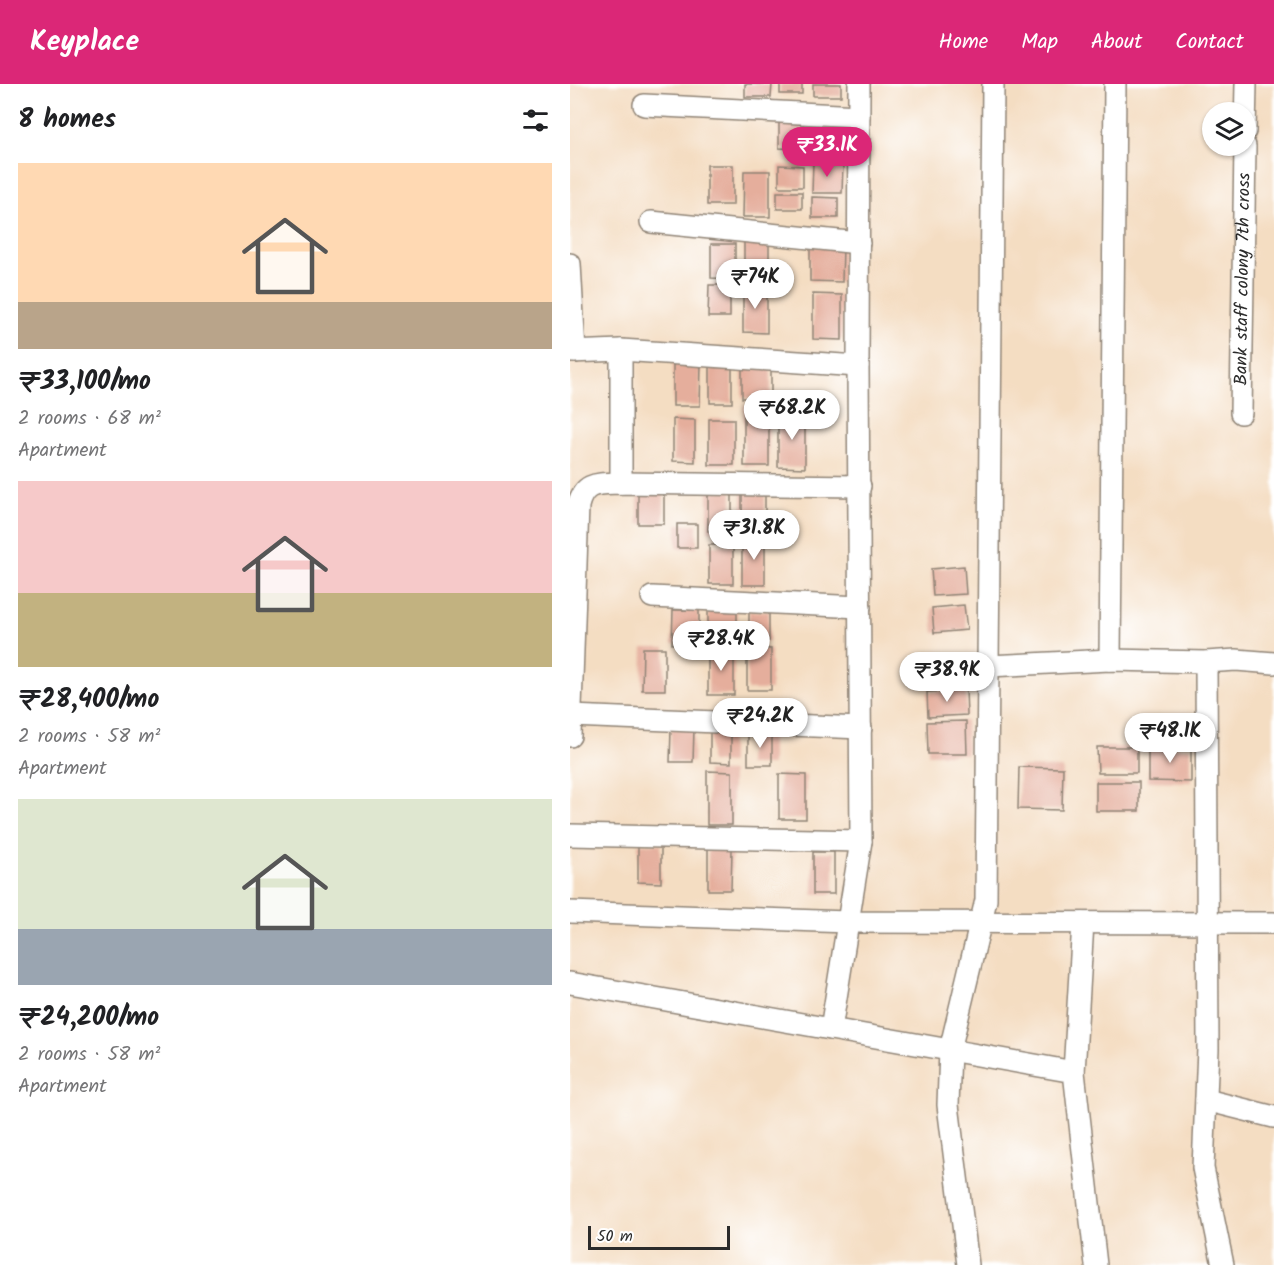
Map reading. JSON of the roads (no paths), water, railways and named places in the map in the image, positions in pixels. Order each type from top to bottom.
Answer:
[{"type":"street","points":[[831,1029],[861,841],[859,84]]},
{"type":"street","points":[[968,1265],[948,1105],[950,1050],[986,900],[993,84]]},
{"type":"street","points":[[1110,660],[1115,84]]},
{"type":"street","points":[[1246,84],[1246,102]]},
{"type":"street","points":[[644,105],[859,116]]},
{"type":"street","name":"Bank staff colony 7th cross","points":[[1241,413],[1245,156]]},
{"type":"street","points":[[651,222],[859,243]]},
{"type":"street","points":[[570,264],[572,352],[621,350],[858,366]]},
{"type":"street","points":[[621,350],[621,483]]},
{"type":"street","points":[[570,736],[578,506],[581,493],[592,485],[621,483],[860,486]]},
{"type":"street","points":[[652,597],[860,607]]},
{"type":"street","points":[[988,666],[1110,660],[1206,662],[1236,660],[1274,663]]},
{"type":"street","points":[[1206,662],[1208,923],[1203,1168],[1223,1265]]},
{"type":"street","points":[[571,716],[861,728]]},
{"type":"street","points":[[570,835],[861,841]]},
{"type":"street","points":[[570,912],[848,922],[1274,923]]},
{"type":"street","points":[[1083,923],[1074,1072],[1096,1265]]},
{"type":"street","points":[[570,983],[1074,1072]]},
{"type":"street","points":[[1206,1100],[1274,1117]]}]
